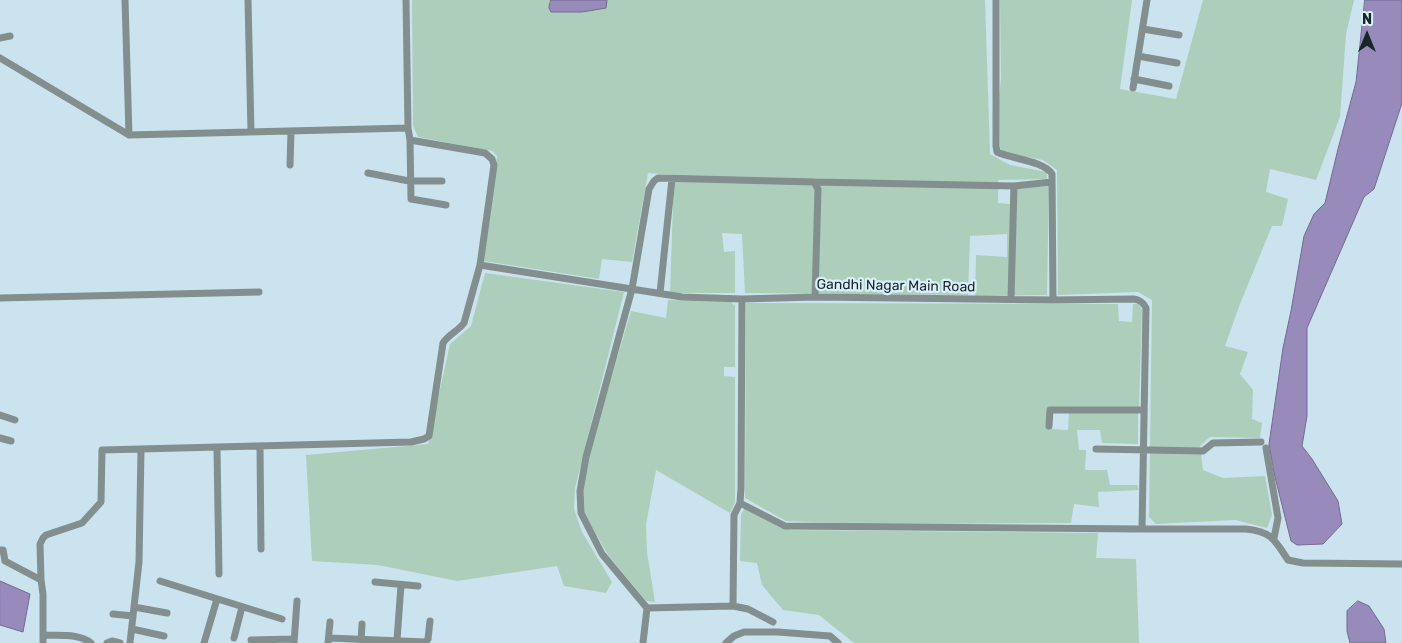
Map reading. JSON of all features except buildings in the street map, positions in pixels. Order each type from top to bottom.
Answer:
[{"type":"street","points":[[125,0],[129,135]]},
{"type":"street","points":[[248,0],[251,132]]},
{"type":"street","points":[[406,0],[408,128],[410,140],[409,181],[411,199],[446,206]]},
{"type":"street","points":[[996,0],[998,152],[1049,169],[1052,174],[1053,300]]},
{"type":"street","points":[[1133,88],[1147,0]]},
{"type":"street","points":[[1143,29],[1179,36]]},
{"type":"street","points":[[0,38],[10,36]]},
{"type":"street","points":[[1138,56],[1177,63]]},
{"type":"street","points":[[0,58],[129,135],[408,128]]},
{"type":"street","points":[[1134,79],[1169,86]]},
{"type":"street","points":[[290,131],[290,164]]},
{"type":"street","points":[[91,643],[83,638],[74,636],[43,639],[40,544],[42,538],[46,536],[82,523],[101,502],[102,450],[411,442],[428,436],[443,343],[445,339],[459,330],[464,323],[480,264],[494,165],[492,159],[485,153],[410,140]]},
{"type":"street","points":[[368,173],[409,181],[442,181]]},
{"type":"street","points":[[643,643],[648,608],[602,554],[580,513],[580,491],[586,457],[632,289],[649,189],[654,180],[658,178],[1014,186],[1052,182]]},
{"type":"street","points":[[660,293],[672,179]]},
{"type":"street","points":[[814,182],[818,188],[815,297]]},
{"type":"street","points":[[1011,300],[1014,186]]},
{"type":"street","name":"Gandhi Nagar Main Road","points":[[480,264],[682,297],[742,299],[815,297],[1011,300],[1134,299],[1144,303],[1146,308],[1142,529]]},
{"type":"street","points":[[0,298],[259,292]]},
{"type":"street","points":[[733,606],[734,515],[740,503],[742,299]]},
{"type":"street","points":[[1049,426],[1050,410],[1144,410]]},
{"type":"street","points":[[0,415],[15,420]]},
{"type":"street","points":[[0,438],[12,441]]},
{"type":"street","points":[[1096,449],[1203,451],[1213,443],[1263,444],[1278,518],[1274,538]]},
{"type":"street","points":[[260,447],[261,549]]},
{"type":"street","points":[[217,448],[219,574]]},
{"type":"street","points":[[130,643],[139,545],[141,450]]},
{"type":"street","points":[[740,503],[785,526],[1246,529],[1261,531],[1274,538],[1288,560],[1303,563],[1402,564]]},
{"type":"street","points":[[0,550],[3,550],[5,561],[41,580]]},
{"type":"street","points":[[160,581],[282,619]]},
{"type":"street","points":[[375,582],[418,586]]},
{"type":"street","points":[[400,641],[401,585]]},
{"type":"street","points":[[204,643],[217,599]]},
{"type":"street","points":[[251,640],[294,641],[297,601]]},
{"type":"street","points":[[648,608],[733,606],[748,609],[773,622]]},
{"type":"street","points":[[134,607],[167,613]]},
{"type":"street","points":[[234,638],[242,607]]},
{"type":"street","points":[[113,614],[133,616]]},
{"type":"street","points":[[330,622],[329,640],[426,642],[430,621]]},
{"type":"street","points":[[361,641],[362,624]]},
{"type":"street","points":[[132,629],[164,636]]},
{"type":"street","points":[[726,643],[734,636],[744,632],[778,632],[830,636],[838,643]]},
{"type":"street","points":[[107,643],[112,641],[120,643]]},
{"type":"green space","points":[[412,0],[985,0],[990,154],[1010,165],[1047,172],[1047,179],[998,180],[998,203],[1010,204],[1010,190],[1049,186],[1047,295],[975,296],[976,255],[1007,257],[1007,234],[970,236],[968,295],[745,293],[742,234],[722,233],[724,252],[735,251],[735,293],[670,293],[674,175],[648,173],[632,262],[602,259],[599,279],[484,261],[497,156],[492,151],[418,137],[413,126]]},
{"type":"green space","points":[[1000,0],[1132,0],[1120,89],[1176,99],[1203,0],[1354,0],[1346,34],[1340,117],[1316,180],[1270,169],[1266,192],[1288,199],[1282,226],[1272,226],[1225,346],[1248,352],[1240,374],[1253,390],[1252,419],[1262,423],[1260,438],[1210,437],[1200,446],[1203,470],[1223,478],[1265,476],[1272,515],[1267,528],[1235,520],[1156,524],[1149,517],[1152,300],[1138,292],[1058,295],[1057,170],[1043,160],[1005,153],[1000,148]]},
{"type":"green space","points":[[485,273],[624,292],[575,488],[574,509],[582,532],[612,582],[606,593],[564,586],[557,566],[457,581],[378,565],[312,561],[306,455],[428,444],[450,344],[471,326]]},
{"type":"green space","points":[[668,300],[731,302],[735,306],[735,367],[724,367],[724,376],[735,377],[735,502],[730,513],[656,470],[646,525],[647,552],[655,602],[646,601],[608,555],[582,510],[588,457],[631,311],[666,318]]},
{"type":"green space","points":[[746,303],[1118,304],[1119,321],[1132,322],[1133,304],[1139,304],[1142,310],[1139,408],[1053,408],[1052,429],[1068,430],[1069,412],[1138,412],[1138,444],[1102,443],[1100,430],[1077,430],[1079,450],[1086,450],[1085,470],[1107,470],[1110,485],[1137,485],[1139,490],[1098,492],[1099,507],[1074,504],[1071,523],[871,524],[786,521],[745,498]]},
{"type":"green space","points":[[745,508],[790,530],[1098,533],[1096,558],[1136,559],[1139,643],[854,643],[819,615],[783,610],[762,585],[757,563],[740,561],[741,514]]},
{"type":"shaded area","points":[[551,0],[607,0],[606,8],[582,12],[551,12],[549,8]]},
{"type":"shaded area","points":[[1365,0],[1402,0],[1402,103],[1374,189],[1364,197],[1307,328],[1307,416],[1302,446],[1338,501],[1342,524],[1323,544],[1297,545],[1291,541],[1274,473],[1269,444],[1283,348],[1304,236],[1314,214],[1325,203],[1356,82]]},
{"type":"shaded area","points":[[0,581],[30,594],[23,632],[0,625]]},
{"type":"shaded area","points":[[1358,601],[1369,606],[1384,629],[1386,643],[1350,643],[1347,631],[1347,611]]}]
